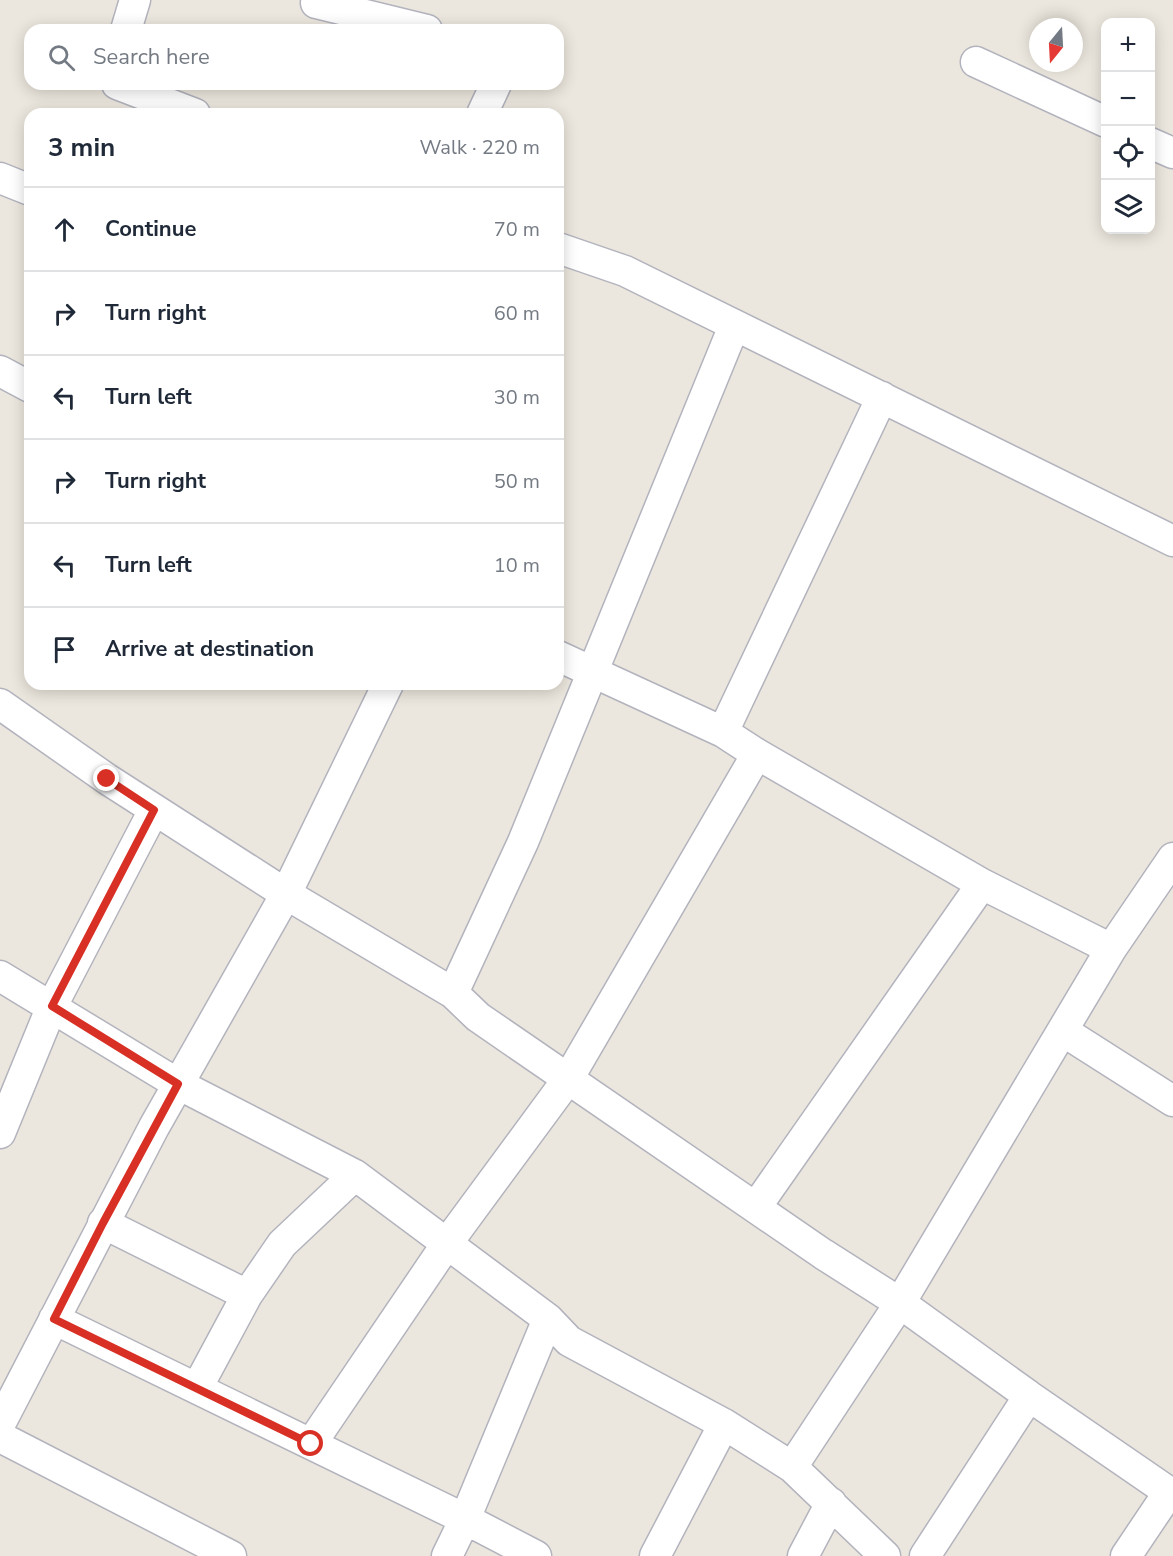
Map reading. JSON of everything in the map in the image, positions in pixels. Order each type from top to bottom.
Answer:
[{"type":"street","points":[[128,24],[135,0]]},
{"type":"street","points":[[313,1],[403,24]]},
{"type":"street","points":[[976,62],[1101,120]]},
{"type":"street","points":[[130,90],[170,108]]},
{"type":"street","points":[[485,108],[493,90]]},
{"type":"street","points":[[1155,145],[1173,153]]},
{"type":"street","points":[[0,178],[24,188]]},
{"type":"street","points":[[564,250],[625,271],[1173,541]]},
{"type":"street","points":[[453,993],[523,842],[734,326]]},
{"type":"street","points":[[0,371],[24,384]]},
{"type":"street","points":[[723,732],[882,397]]},
{"type":"street","points":[[564,659],[723,732],[982,884],[1111,949]]},
{"type":"street","points":[[0,1424],[103,1223],[178,1084],[286,894],[385,690]]},
{"type":"street","points":[[0,704],[154,810],[286,894],[453,993],[478,1017],[823,1254],[900,1303],[1029,1396],[1171,1493],[1126,1556]]},
{"type":"street","points":[[311,1444],[448,1242],[568,1079],[758,754]]},
{"type":"street","points":[[0,1132],[52,1006],[154,810]]},
{"type":"street","points":[[792,1467],[900,1303],[1111,949],[1168,875]]},
{"type":"street","points":[[756,1207],[982,884]]},
{"type":"street","points":[[0,976],[178,1084],[355,1174],[548,1318],[569,1341],[724,1424],[792,1467],[885,1556]]},
{"type":"street","points":[[1063,1031],[1173,1101]]},
{"type":"street","points":[[197,1388],[247,1295],[282,1244],[355,1174]]},
{"type":"street","points":[[103,1223],[247,1295]]},
{"type":"street","points":[[447,1556],[465,1519],[548,1318]]},
{"type":"street","points":[[54,1319],[465,1519],[536,1556]]},
{"type":"street","points":[[925,1556],[1029,1396]]},
{"type":"street","points":[[655,1556],[724,1424]]},
{"type":"street","points":[[0,1437],[231,1556]]},
{"type":"street","points":[[803,1556],[831,1503]]},
{"type":"route","points":[[107,779],[154,810],[52,1006],[178,1084],[54,1319],[311,1444]]}]
